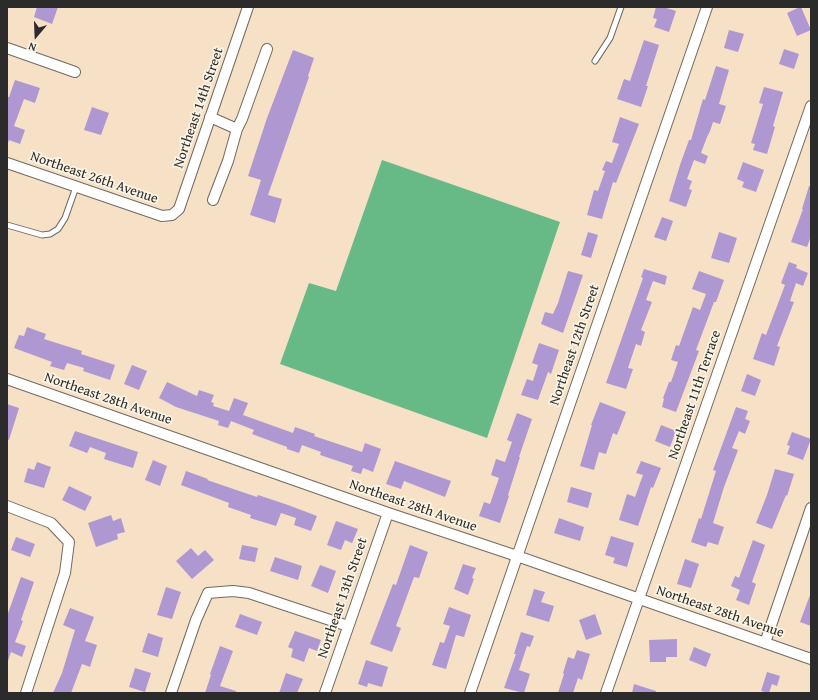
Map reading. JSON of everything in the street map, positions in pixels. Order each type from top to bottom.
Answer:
[{"type":"street","name":"Northeast 14th Street","points":[[172,215],[179,208],[248,7]]},
{"type":"street","name":"Northeast 12th Street","points":[[470,693],[707,7]]},
{"type":"street","points":[[7,48],[75,72]]},
{"type":"street","points":[[214,200],[228,161],[237,129],[267,49]]},
{"type":"street","name":"Northeast 11th Terrace","points":[[606,693],[811,106]]},
{"type":"street","points":[[210,117],[237,129]]},
{"type":"street","name":"Northeast 26th Avenue","points":[[7,163],[162,216],[172,215]]},
{"type":"street","name":"Northeast 28th Avenue","points":[[7,379],[388,513],[517,556],[811,659]]},
{"type":"street","points":[[7,506],[51,523],[69,542],[65,573],[26,693]]},
{"type":"street","points":[[766,643],[811,508]]},
{"type":"street","name":"Northeast 13th Street","points":[[325,693],[388,513]]},
{"type":"street","points":[[171,693],[196,620],[208,593],[233,590],[249,593],[348,626]]},
{"type":"lane","points":[[595,61],[610,38],[621,7]]},
{"type":"lane","points":[[7,225],[42,235],[50,234],[58,229],[65,218],[76,187]]},
{"type":"green space","points":[[382,160],[560,222],[487,438],[280,364],[309,283],[336,291]]},
{"type":"building","points":[[37,7],[58,7],[52,24],[34,17]]},
{"type":"building","points":[[656,7],[663,7],[676,11],[669,32],[654,27],[657,19],[653,18]]},
{"type":"building","points":[[800,7],[811,30],[797,36],[787,13]]},
{"type":"building","points":[[729,30],[744,34],[738,52],[724,48]]},
{"type":"building","points":[[644,40],[659,45],[641,107],[617,99],[624,79],[630,81]]},
{"type":"building","points":[[784,49],[799,54],[794,69],[779,64]]},
{"type":"building","points":[[293,50],[314,58],[308,76],[309,77],[268,195],[282,199],[275,223],[250,215],[261,180],[248,176],[267,118]]},
{"type":"building","points":[[716,66],[729,70],[719,104],[726,106],[720,124],[713,122],[701,153],[708,156],[705,164],[694,160],[687,179],[692,181],[689,189],[692,190],[686,207],[669,201],[680,165],[689,140],[691,140],[703,99],[705,100]]},
{"type":"building","points":[[15,80],[40,88],[35,103],[24,99],[14,126],[25,130],[20,144],[9,140],[7,143],[7,97],[9,97]]},
{"type":"building","points":[[764,87],[783,92],[767,154],[753,150],[755,144],[751,143],[763,104],[759,103]]},
{"type":"building","points":[[92,107],[109,113],[101,135],[84,130]]},
{"type":"building","points":[[620,117],[639,124],[616,183],[613,182],[602,219],[587,215],[594,190],[598,191],[605,171],[602,170],[606,161],[612,163],[619,144],[612,142]]},
{"type":"building","points":[[743,162],[764,170],[756,192],[742,187],[744,182],[737,179]]},
{"type":"building","points":[[809,186],[811,186],[811,236],[807,247],[791,242],[803,209]]},
{"type":"building","points":[[662,217],[673,221],[666,241],[654,237]]},
{"type":"building","points":[[588,232],[598,235],[591,258],[581,255]]},
{"type":"building","points":[[719,232],[737,238],[729,263],[711,258]]},
{"type":"building","points":[[789,262],[797,265],[796,268],[808,273],[803,286],[796,283],[790,301],[794,302],[777,346],[780,347],[774,366],[753,359],[762,333],[766,335],[785,285],[781,283]]},
{"type":"building","points":[[644,269],[667,276],[665,285],[653,281],[646,300],[652,302],[641,330],[645,332],[641,346],[636,344],[628,368],[633,369],[626,389],[606,383],[643,278],[641,277]]},
{"type":"building","points":[[568,271],[583,275],[563,333],[541,324],[545,312],[553,314]]},
{"type":"building","points":[[699,271],[724,280],[696,350],[699,351],[676,412],[662,407],[663,398],[669,382],[671,382],[678,362],[671,360],[676,345],[679,346],[693,307],[700,310],[706,294],[692,289]]},
{"type":"building","points":[[27,327],[46,334],[44,339],[82,351],[81,354],[115,365],[110,380],[83,371],[84,368],[67,363],[64,370],[50,366],[52,362],[14,348],[19,335],[24,336]]},
{"type":"building","points":[[539,343],[559,350],[551,374],[548,372],[538,400],[521,395],[527,379],[533,381],[538,365],[532,363]]},
{"type":"building","points":[[132,365],[147,371],[139,390],[124,384]]},
{"type":"building","points":[[747,374],[761,380],[755,396],[741,391]]},
{"type":"building","points":[[167,382],[197,396],[199,390],[214,395],[211,402],[214,403],[213,406],[229,411],[234,398],[248,403],[243,415],[293,433],[295,427],[315,434],[314,436],[362,452],[365,443],[381,449],[373,472],[363,468],[361,474],[351,471],[353,466],[320,455],[321,452],[302,445],[299,453],[252,434],[254,430],[231,421],[228,428],[218,425],[219,421],[176,407],[159,398]]},
{"type":"building","points":[[600,402],[626,412],[617,435],[613,433],[606,454],[599,452],[594,470],[580,466],[591,425]]},
{"type":"building","points":[[7,404],[19,408],[9,440],[7,439]]},
{"type":"building","points":[[736,407],[748,411],[745,419],[750,421],[745,434],[739,431],[732,448],[738,450],[724,487],[713,523],[724,527],[718,545],[708,542],[706,547],[691,542],[699,518],[701,519],[716,471],[713,470]]},
{"type":"building","points":[[517,413],[532,419],[519,457],[500,523],[479,516],[484,502],[490,504],[499,478],[491,475],[496,459],[505,462],[512,442],[507,440]]},
{"type":"building","points":[[661,425],[676,431],[670,447],[655,441]]},
{"type":"building","points":[[75,431],[138,452],[133,468],[104,459],[106,453],[90,447],[87,453],[69,446]]},
{"type":"building","points":[[792,432],[811,439],[803,460],[787,454],[790,446],[787,445]]},
{"type":"building","points":[[153,460],[167,466],[160,486],[145,480]]},
{"type":"building","points":[[395,461],[451,481],[445,497],[404,481],[401,489],[386,484]]},
{"type":"building","points":[[641,461],[661,468],[653,488],[651,487],[638,526],[619,520],[627,494],[635,497],[643,475],[636,473]]},
{"type":"building","points":[[37,462],[51,467],[44,488],[24,482],[28,468],[34,470]]},
{"type":"building","points":[[775,469],[794,474],[787,496],[786,495],[772,529],[756,523]]},
{"type":"building","points":[[186,471],[208,479],[207,480],[257,497],[258,495],[317,516],[311,531],[294,525],[296,518],[281,513],[276,526],[250,518],[251,515],[228,507],[229,503],[181,485]]},
{"type":"building","points":[[69,486],[92,497],[85,511],[62,500]]},
{"type":"building","points":[[571,487],[592,493],[588,508],[567,502]]},
{"type":"building","points":[[111,515],[113,521],[121,518],[125,532],[117,534],[118,539],[96,547],[88,523]]},
{"type":"building","points":[[559,518],[584,527],[580,541],[554,533]]},
{"type":"building","points":[[336,521],[358,529],[352,543],[345,540],[341,550],[327,545]]},
{"type":"building","points":[[611,536],[634,543],[627,567],[613,563],[615,558],[605,555]]},
{"type":"building","points":[[16,537],[35,544],[30,557],[11,550]]},
{"type":"building","points":[[753,540],[765,545],[752,582],[756,584],[749,605],[736,600],[740,590],[731,586],[735,576],[739,578]]},
{"type":"building","points":[[242,545],[258,548],[255,562],[239,559]]},
{"type":"building","points":[[410,545],[428,552],[419,578],[414,577],[396,626],[401,628],[392,652],[370,644],[393,584],[396,585]]},
{"type":"building","points":[[191,548],[198,556],[205,550],[214,560],[192,579],[176,561]]},
{"type":"building","points":[[275,557],[302,566],[298,580],[270,571]]},
{"type":"building","points":[[685,559],[699,564],[691,588],[677,584]]},
{"type":"building","points":[[463,564],[476,568],[472,578],[474,579],[468,595],[454,589]]},
{"type":"building","points":[[320,565],[336,571],[328,593],[311,586]]},
{"type":"building","points":[[21,577],[34,582],[21,620],[23,621],[15,642],[26,646],[22,657],[11,652],[8,661],[7,616]]},
{"type":"building","points":[[166,587],[181,592],[172,619],[157,615]]},
{"type":"building","points":[[534,589],[545,592],[541,602],[554,606],[549,622],[526,615]]},
{"type":"building","points":[[811,595],[811,626],[800,622]]},
{"type":"building","points":[[449,607],[471,615],[464,637],[456,635],[446,669],[432,665],[440,642],[444,643],[450,626],[443,624]]},
{"type":"building","points":[[70,608],[94,617],[85,641],[97,645],[90,667],[82,664],[71,693],[53,693],[62,673],[75,630],[63,625]]},
{"type":"building","points":[[240,614],[262,622],[257,635],[235,627]]},
{"type":"building","points":[[595,614],[602,634],[586,640],[579,620]]},
{"type":"building","points":[[295,631],[321,640],[317,651],[309,648],[304,662],[291,657],[293,649],[288,647]]},
{"type":"building","points":[[521,632],[534,636],[530,647],[527,646],[519,670],[530,674],[524,693],[504,688],[516,654],[514,654]]},
{"type":"building","points":[[148,633],[163,638],[158,657],[142,652]]},
{"type":"building","points":[[677,639],[677,657],[666,657],[666,662],[650,662],[649,640]]},
{"type":"building","points":[[220,646],[233,651],[220,686],[236,691],[236,693],[205,693]]},
{"type":"building","points":[[694,647],[711,654],[706,667],[689,660]]},
{"type":"building","points":[[577,650],[590,654],[582,680],[578,678],[573,693],[558,693],[568,657],[574,659]]},
{"type":"building","points":[[366,660],[388,667],[382,687],[368,683],[367,687],[358,684]]},
{"type":"building","points":[[135,668],[151,673],[145,692],[129,687]]},
{"type":"building","points":[[767,672],[780,676],[777,686],[772,684],[769,693],[761,691]]},
{"type":"building","points":[[286,673],[303,679],[297,693],[279,693]]},
{"type":"building","points":[[634,684],[656,691],[656,693],[632,693]]}]
